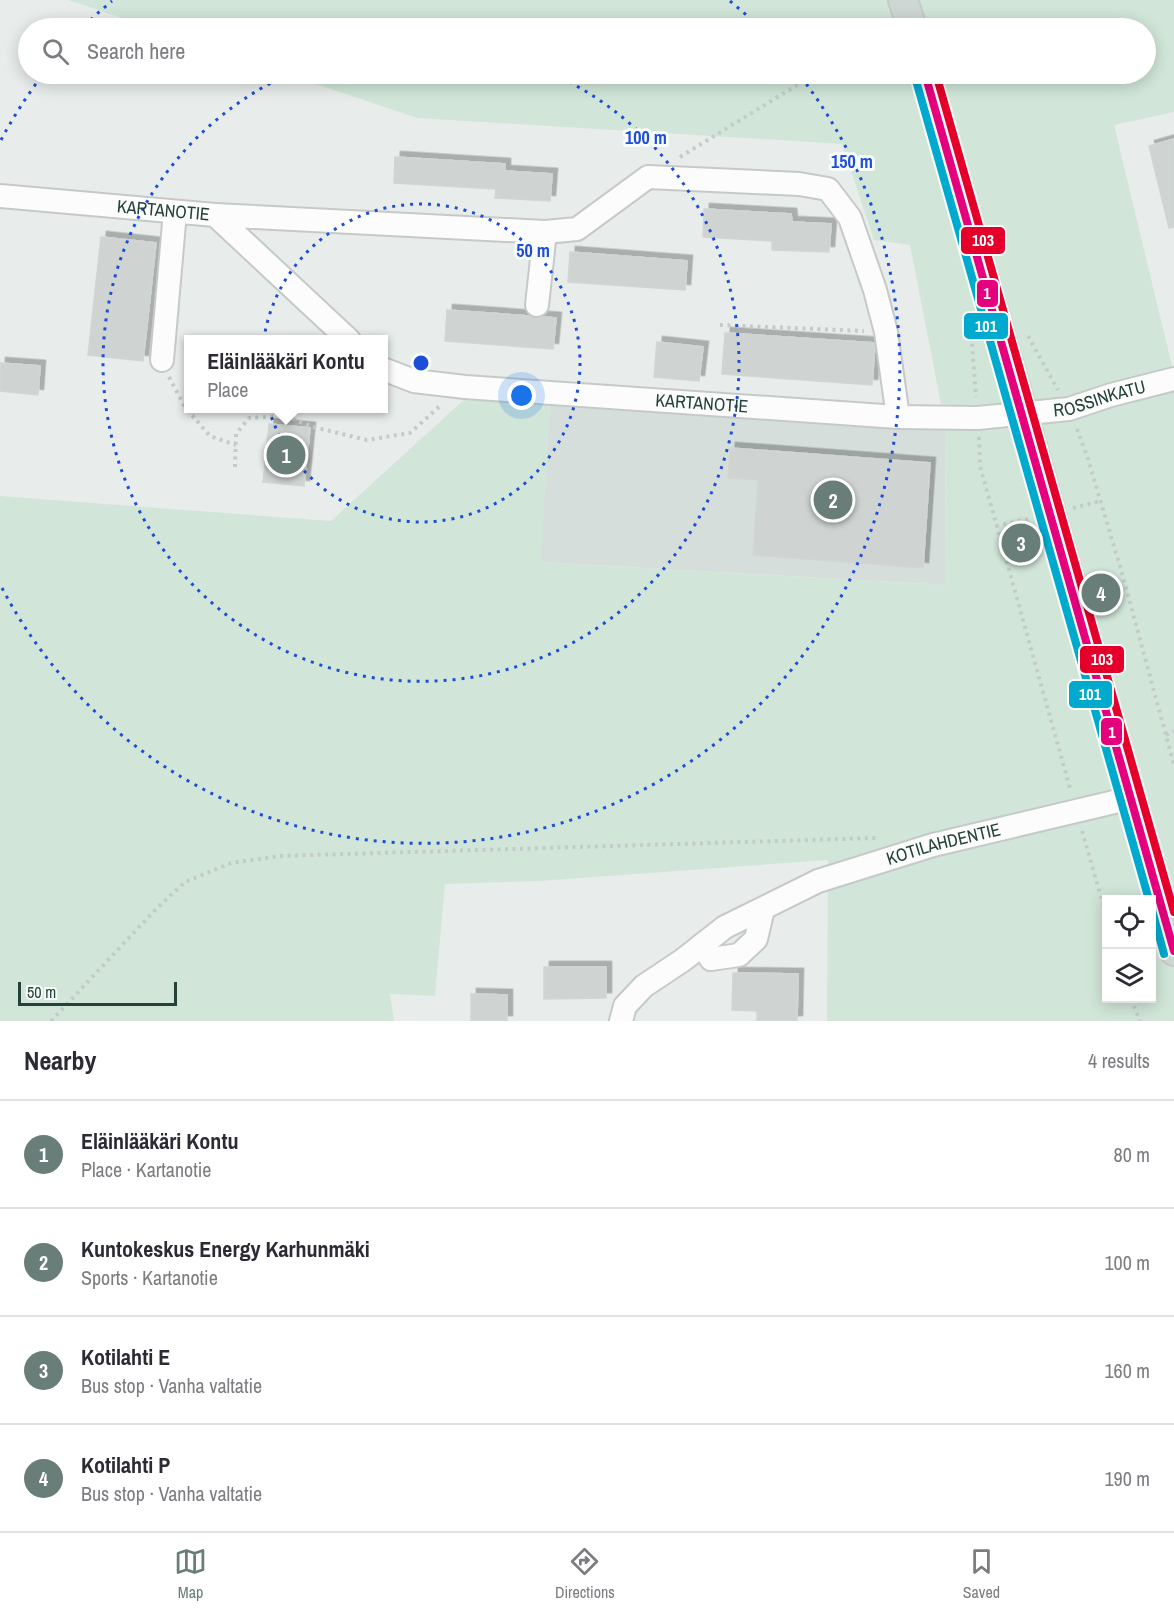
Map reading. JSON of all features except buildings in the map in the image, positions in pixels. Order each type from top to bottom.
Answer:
[{"type":"main road","points":[[903,0],[909,18]]},
{"type":"main road","points":[[928,84],[1174,951]]},
{"type":"street","points":[[215,215],[545,232],[577,229],[648,177],[799,184],[828,189],[850,218],[875,290],[886,332],[898,417]]},
{"type":"street","name":"KARTANOTIE","points":[[0,196],[215,215],[345,335]]},
{"type":"street","points":[[162,360],[175,212]]},
{"type":"street","points":[[537,305],[545,232]]},
{"type":"street","name":"KARTANOTIE","points":[[388,371],[414,381],[465,387],[898,417],[978,418],[1023,414]]},
{"type":"street","name":"ROSSINKATU","points":[[1023,414],[1069,409],[1174,379]]},
{"type":"street","name":"KOTILAHDENTIE","points":[[621,1021],[625,1006],[644,986],[725,927],[818,881],[933,845],[1131,798]]},
{"type":"street","points":[[702,945],[711,959],[739,955],[756,939],[763,909]]},
{"type":"path","points":[[648,177],[799,84]]},
{"type":"path","points":[[971,321],[980,466],[1102,898]]},
{"type":"path","points":[[720,325],[886,332]]},
{"type":"path","points":[[162,360],[184,405]]},
{"type":"path","points":[[234,467],[236,434],[249,418],[285,416],[367,440],[410,433],[465,387]]},
{"type":"path","points":[[190,413],[210,436],[236,445]]},
{"type":"path","points":[[1166,735],[1174,731]]},
{"type":"path","points":[[51,1021],[184,882],[231,863],[280,856],[877,838]]},
{"type":"path","points":[[1133,1003],[1140,1021]]},
{"type":"shaded area","points":[[550,402],[945,429],[946,585],[540,562]]},
{"type":"green space","points":[[68,0],[1174,0],[1174,112],[1114,125],[1174,374],[1174,1021],[827,1021],[828,860],[539,881],[445,884],[435,996],[390,994],[394,1021],[0,1021],[0,496],[331,521],[468,396],[550,402],[541,562],[946,585],[945,429],[957,429],[957,405],[941,404],[910,245],[874,240],[842,144],[417,118],[316,84],[1156,84],[1156,18],[123,18]]},
{"type":"transit line","name":"101","points":[[917,84],[1148,895]]},
{"type":"transit line","name":"1","points":[[928,84],[1174,951]]},
{"type":"transit line","name":"103","points":[[939,84],[1174,912]]},
{"type":"transit line","name":"101","points":[[1156,925],[1164,954]]},
{"type":"place","name":"Eläinlääkäri Kontu","points":[[286,455]]},
{"type":"place","name":"Kuntokeskus Energy Karhunmäki","points":[[833,500]]},
{"type":"place","name":"Kotilahti E","points":[[1021,543]]},
{"type":"place","name":"Kotilahti P","points":[[1101,593]]}]
